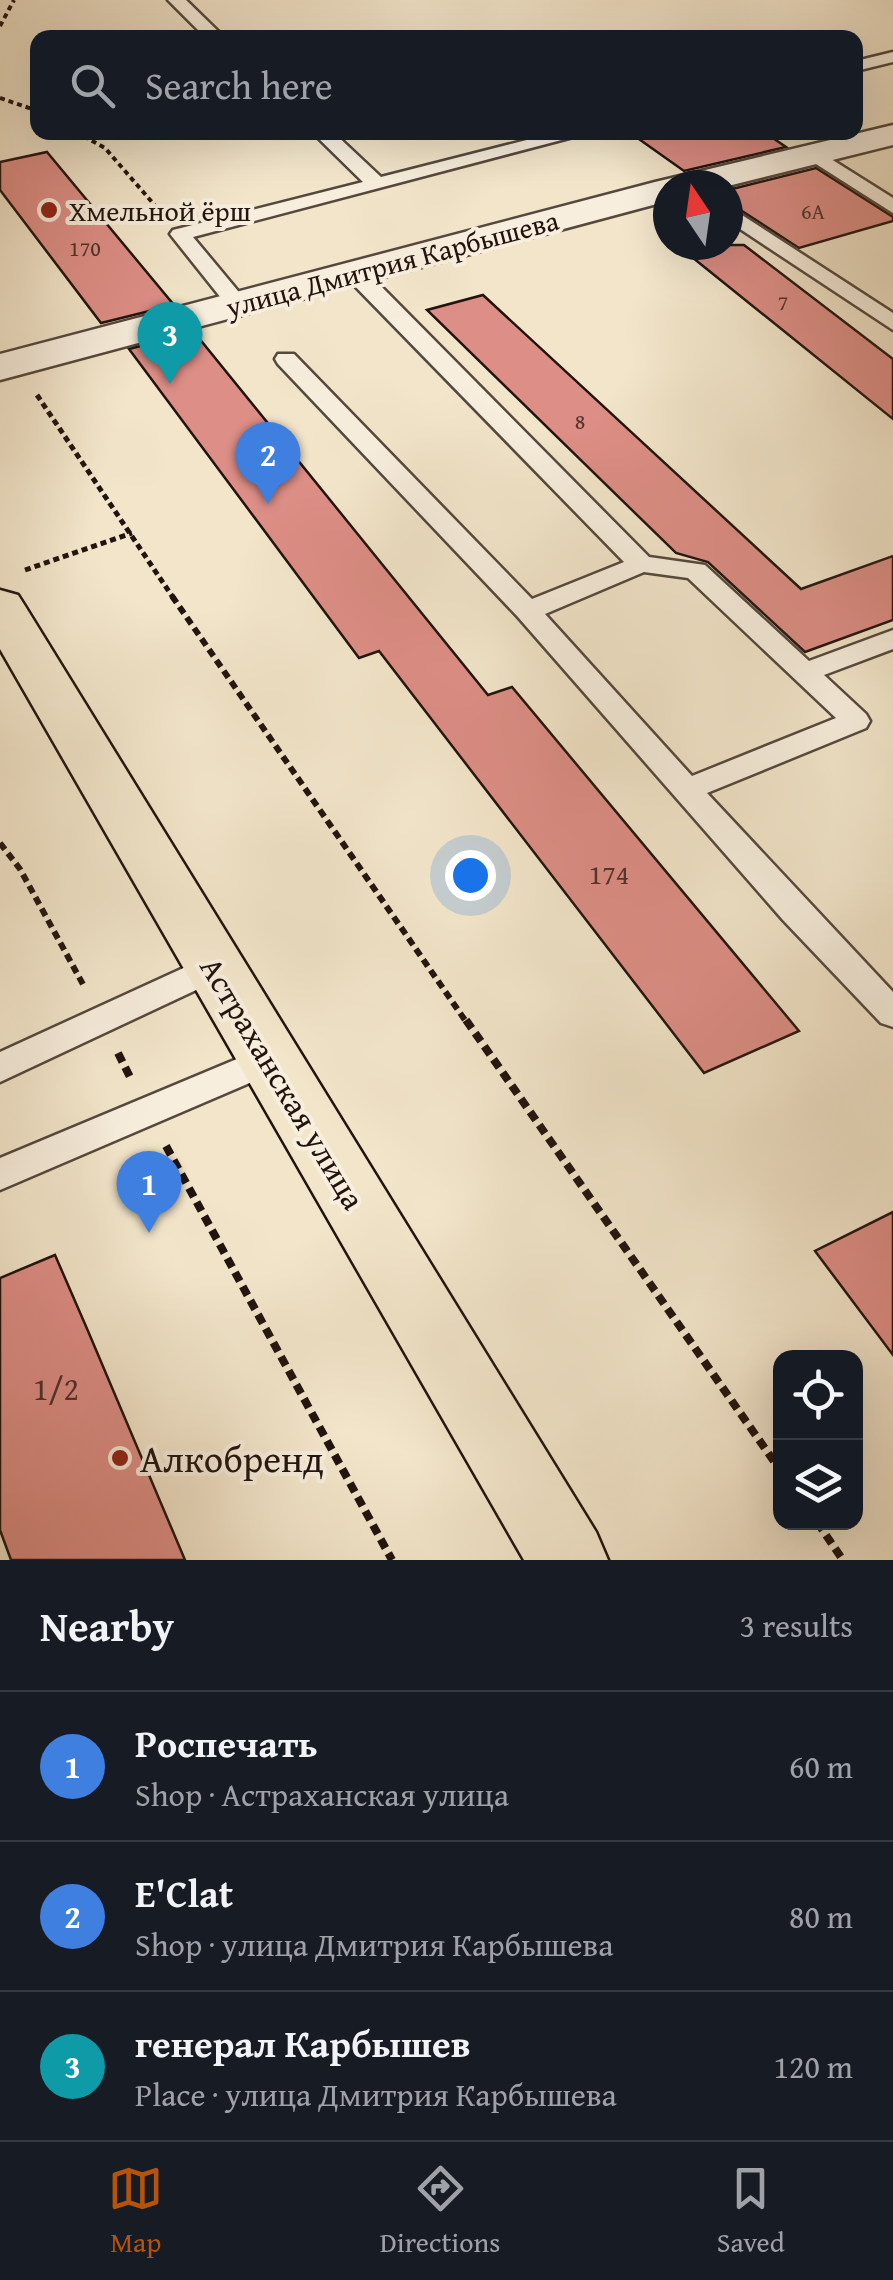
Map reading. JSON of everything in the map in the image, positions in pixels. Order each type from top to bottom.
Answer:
[{"type":"main road","name":"Астраханская улица","points":[[9,589],[214,967],[568,1560]]},
{"type":"street","points":[[743,171],[893,135]]},
{"type":"street","name":"улица Дмитрия Карбышева","points":[[7,365],[653,194]]},
{"type":"lane","points":[[176,0],[208,30]]},
{"type":"lane","points":[[863,64],[893,57]]},
{"type":"lane","points":[[330,140],[376,183]]},
{"type":"lane","points":[[237,304],[180,234],[551,140]]},
{"type":"lane","points":[[812,153],[893,207]]},
{"type":"lane","points":[[743,222],[893,323]]},
{"type":"lane","points":[[355,273],[641,564]]},
{"type":"lane","points":[[286,359],[528,611],[686,790],[893,1014]]},
{"type":"lane","points":[[528,611],[641,564],[696,571],[856,721],[686,790]]},
{"type":"lane","points":[[803,673],[893,639]]},
{"type":"lane","points":[[0,1068],[214,967]]},
{"type":"lane","points":[[0,1174],[268,1060]]},
{"type":"path","points":[[0,26],[14,0]]},
{"type":"path","points":[[0,98],[30,108]]},
{"type":"path","points":[[90,140],[105,148],[180,234]]},
{"type":"path","points":[[7,365],[132,532],[258,723],[773,1460]]},
{"type":"path","points":[[9,589],[132,532]]},
{"type":"path","points":[[0,842],[20,869],[146,1110],[392,1560]]},
{"type":"path","points":[[822,1530],[843,1560]]},
{"type":"building","points":[[640,140],[776,140],[786,147],[683,170]]},
{"type":"building","points":[[47,152],[174,305],[101,323],[0,190],[0,162]]},
{"type":"building","points":[[816,168],[893,217],[893,221],[799,248],[743,212],[743,186]]},
{"type":"building","points":[[744,245],[893,359],[893,419],[696,260],[743,260]]},
{"type":"building","points":[[483,295],[801,589],[893,556],[893,620],[805,652],[708,562],[676,553],[427,310]]},
{"type":"building","points":[[194,332],[488,695],[512,687],[799,1031],[704,1073],[379,651],[359,658],[129,349]]},
{"type":"building","points":[[893,1212],[893,1355],[815,1251]]},
{"type":"building","points":[[55,1255],[185,1560],[11,1560],[0,1530],[0,1278]]},
{"type":"place","name":"Хмельной ёрш","points":[[49,210]]},
{"type":"place","name":"генерал Карбышев","points":[[170,384]]},
{"type":"place","name":"E'Clat","points":[[268,504]]},
{"type":"place","name":"Роспечать","points":[[149,1233]]},
{"type":"place","name":"Алкобренд","points":[[120,1458]]}]
